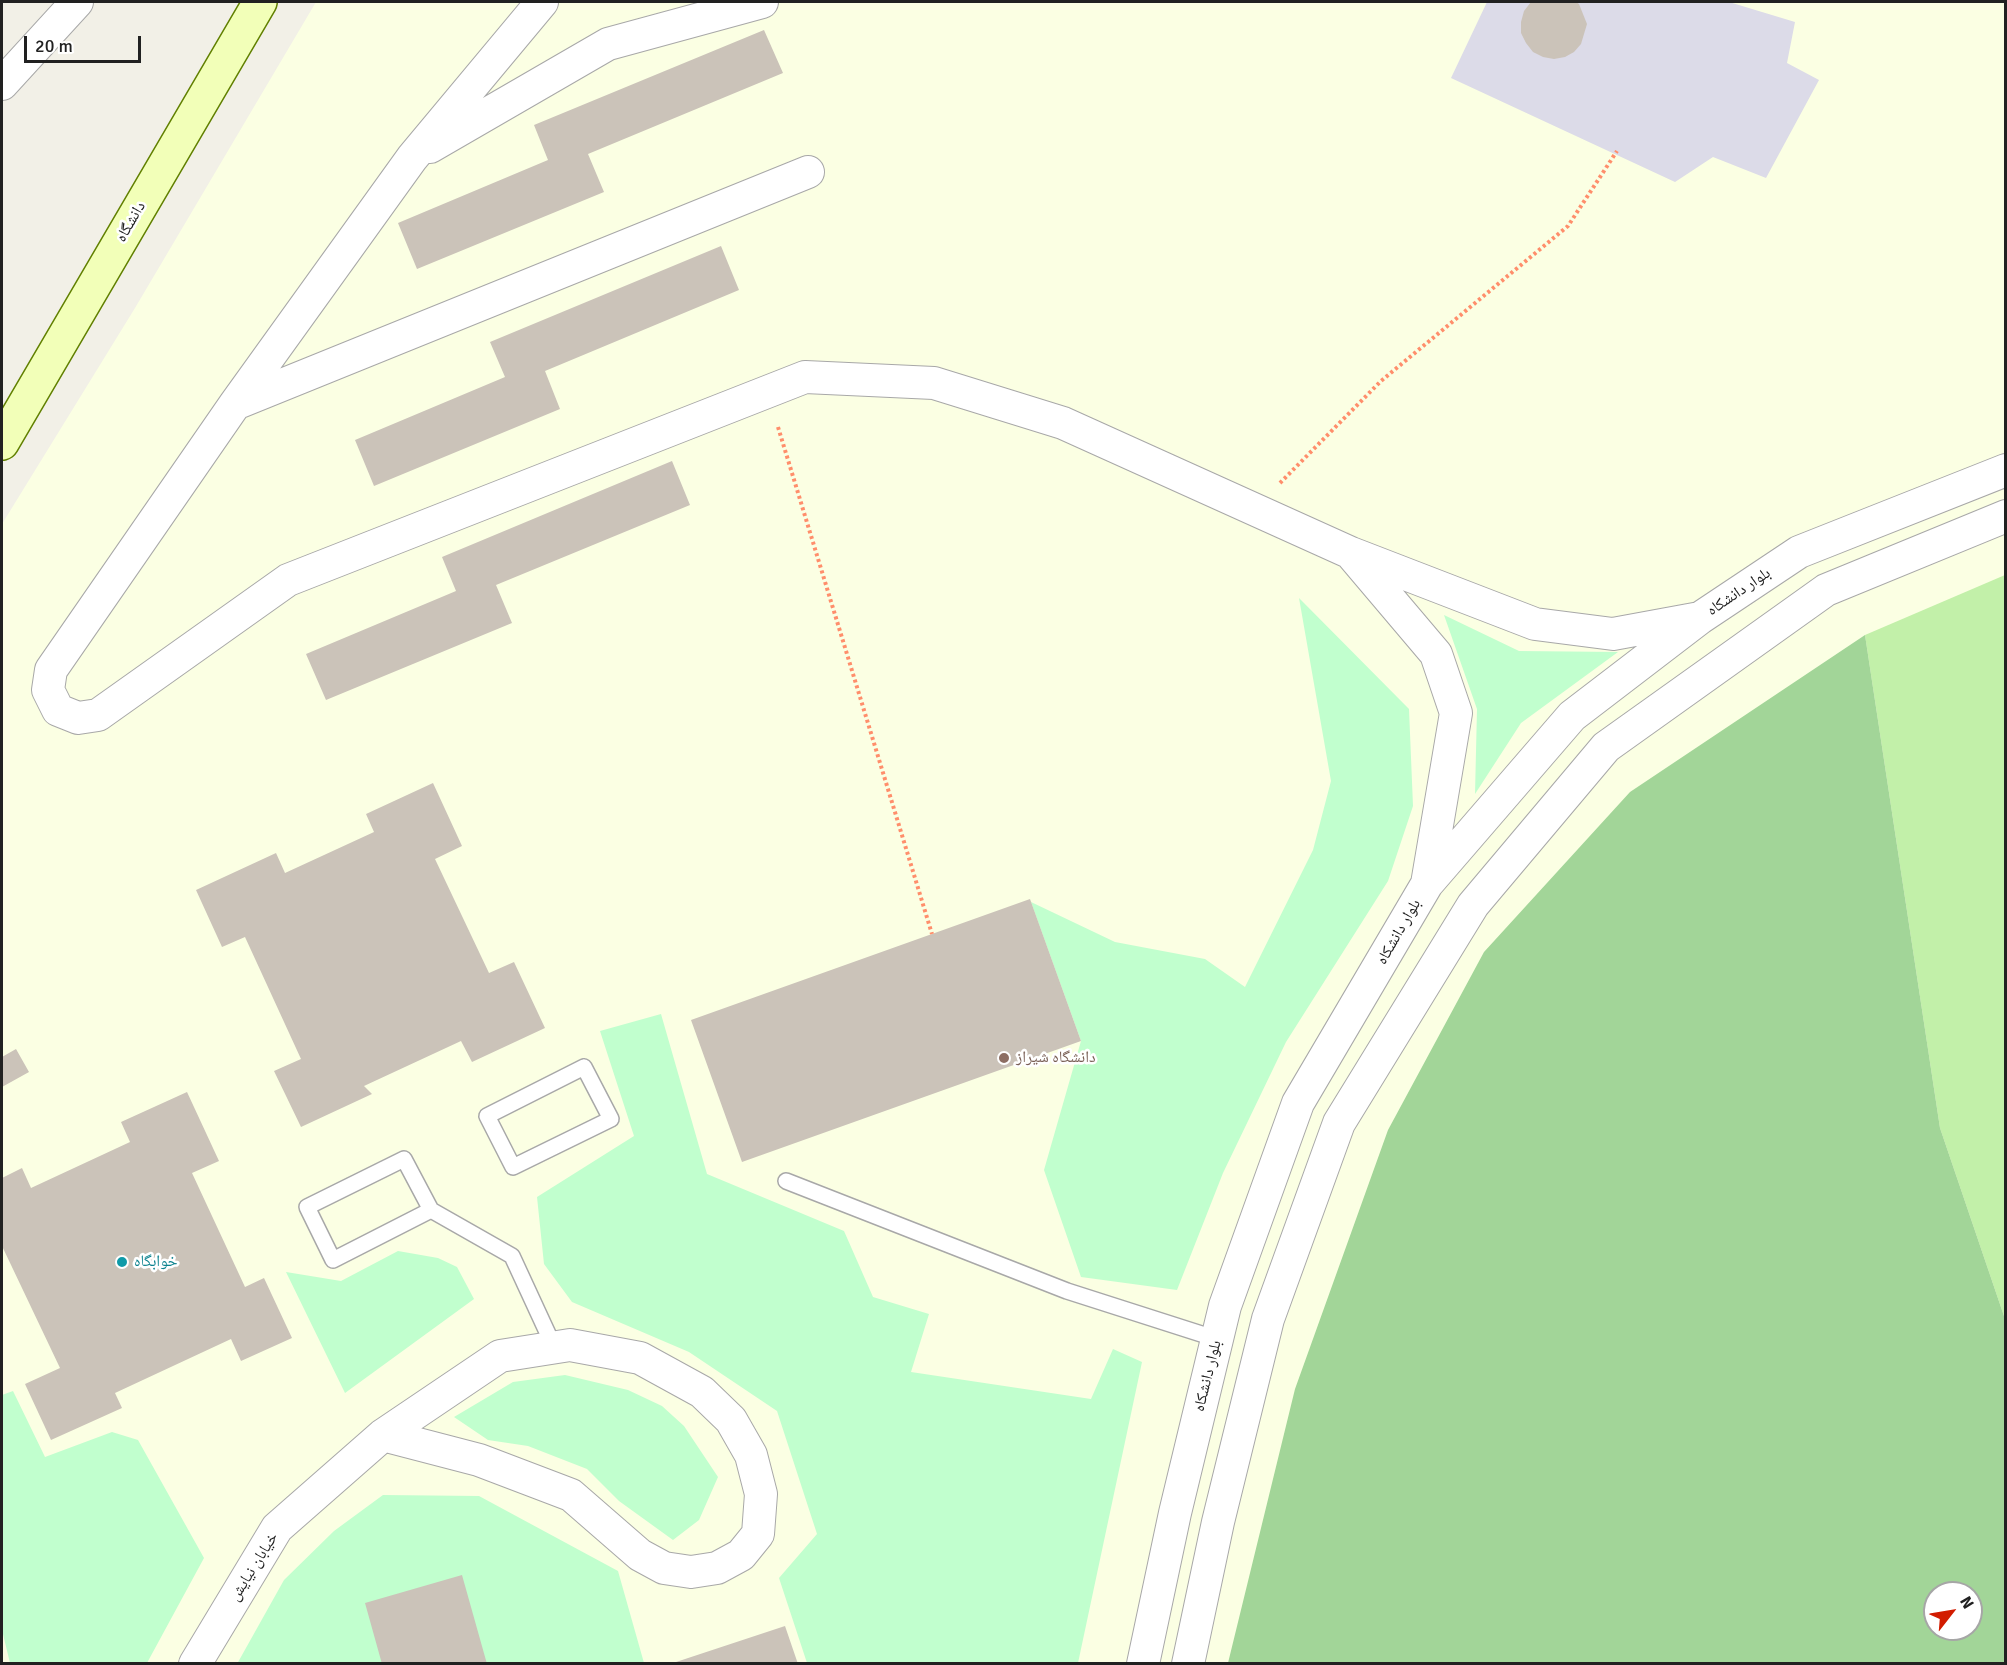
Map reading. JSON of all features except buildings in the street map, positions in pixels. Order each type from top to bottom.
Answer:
[{"type":"street","points":[[2,84],[77,2]]},
{"type":"street","name":"دانشگاه","points":[[2,443],[260,2]]},
{"type":"street","points":[[542,2],[412,158],[235,404],[51,670],[48,690],[58,710],[78,718],[99,715],[288,580],[805,377],[934,383],[1063,423],[1351,553],[1535,624],[1613,634],[1700,618]]},
{"type":"street","points":[[412,158],[608,44],[762,2]]},
{"type":"street","points":[[235,404],[808,172]]},
{"type":"street","name":"بلوار دانشکاه","points":[[1143,1664],[1175,1513],[1225,1306],[1299,1103],[1427,884],[1572,716],[1700,618],[1799,552],[2006,470]]},
{"type":"street","points":[[1188,1664],[1218,1522],[1268,1319],[1339,1123],[1473,905],[1606,747],[1826,590],[2006,516]]},
{"type":"street","points":[[1351,553],[1436,654],[1456,714],[1427,884]]},
{"type":"street","name":"خیابان نیایش","points":[[195,1664],[277,1528],[383,1435],[500,1356],[570,1345],[640,1358],[702,1392],[731,1420],[751,1455],[761,1494],[758,1534],[741,1555],[717,1568],[691,1572],[664,1568],[640,1555],[571,1495],[478,1460],[383,1435]]},
{"type":"lane","points":[[584,1067],[610,1119],[513,1167],[487,1116],[584,1067]]},
{"type":"lane","points":[[430,1210],[333,1260],[307,1207],[404,1159],[430,1210],[512,1256],[554,1347]]},
{"type":"lane","points":[[786,1181],[1067,1290],[1217,1339]]},
{"type":"path","points":[[1255,510],[1381,381],[1568,226],[1617,151]]},
{"type":"path","points":[[767,392],[932,934]]},
{"type":"shaded area","name":"دانشگاه شیراز","points":[[316,2],[2005,2],[2005,1663],[2,1663],[2,524],[135,308]]},
{"type":"shaded area","points":[[1487,2],[1729,2],[1795,22],[1787,63],[1819,80],[1766,178],[1713,157],[1675,182],[1451,78]]},
{"type":"green space","points":[[2005,575],[2005,1319],[1940,1128],[1865,635]]},
{"type":"green space","points":[[1299,598],[1409,709],[1413,806],[1388,881],[1286,1042],[1223,1173],[1177,1290],[1081,1277],[1044,1170],[1081,1041],[1031,902],[1115,942],[1205,959],[1245,987],[1313,850],[1331,781]]},
{"type":"green space","points":[[1444,615],[1519,651],[1618,652],[1521,723],[1475,794],[1477,709]]},
{"type":"green space","points":[[1865,635],[1940,1128],[2005,1319],[2005,1663],[1228,1663],[1295,1389],[1388,1130],[1484,952],[1630,792]]},
{"type":"green space","points":[[661,1014],[707,1174],[844,1231],[873,1297],[929,1314],[911,1372],[1091,1399],[1113,1349],[1142,1362],[1078,1663],[807,1663],[779,1578],[817,1534],[777,1411],[689,1352],[572,1302],[544,1264],[537,1197],[634,1136],[600,1031]]},
{"type":"green space","points":[[398,1251],[438,1258],[457,1267],[474,1299],[345,1393],[286,1272],[341,1281]]},
{"type":"green space","points":[[565,1375],[628,1390],[662,1406],[684,1426],[718,1477],[699,1520],[673,1540],[619,1501],[587,1469],[528,1446],[488,1440],[454,1417],[513,1382]]},
{"type":"green space","points":[[13,1391],[45,1457],[112,1432],[138,1440],[204,1558],[147,1663],[10,1663],[2,1630],[2,1395]]},
{"type":"green space","points":[[383,1495],[479,1496],[618,1571],[644,1663],[237,1664],[284,1580],[334,1531]]},
{"type":"place","name":"دانشگاه شیراز","points":[[1004,1058]]},
{"type":"place","name":"خوابگاه","points":[[122,1262]]}]
